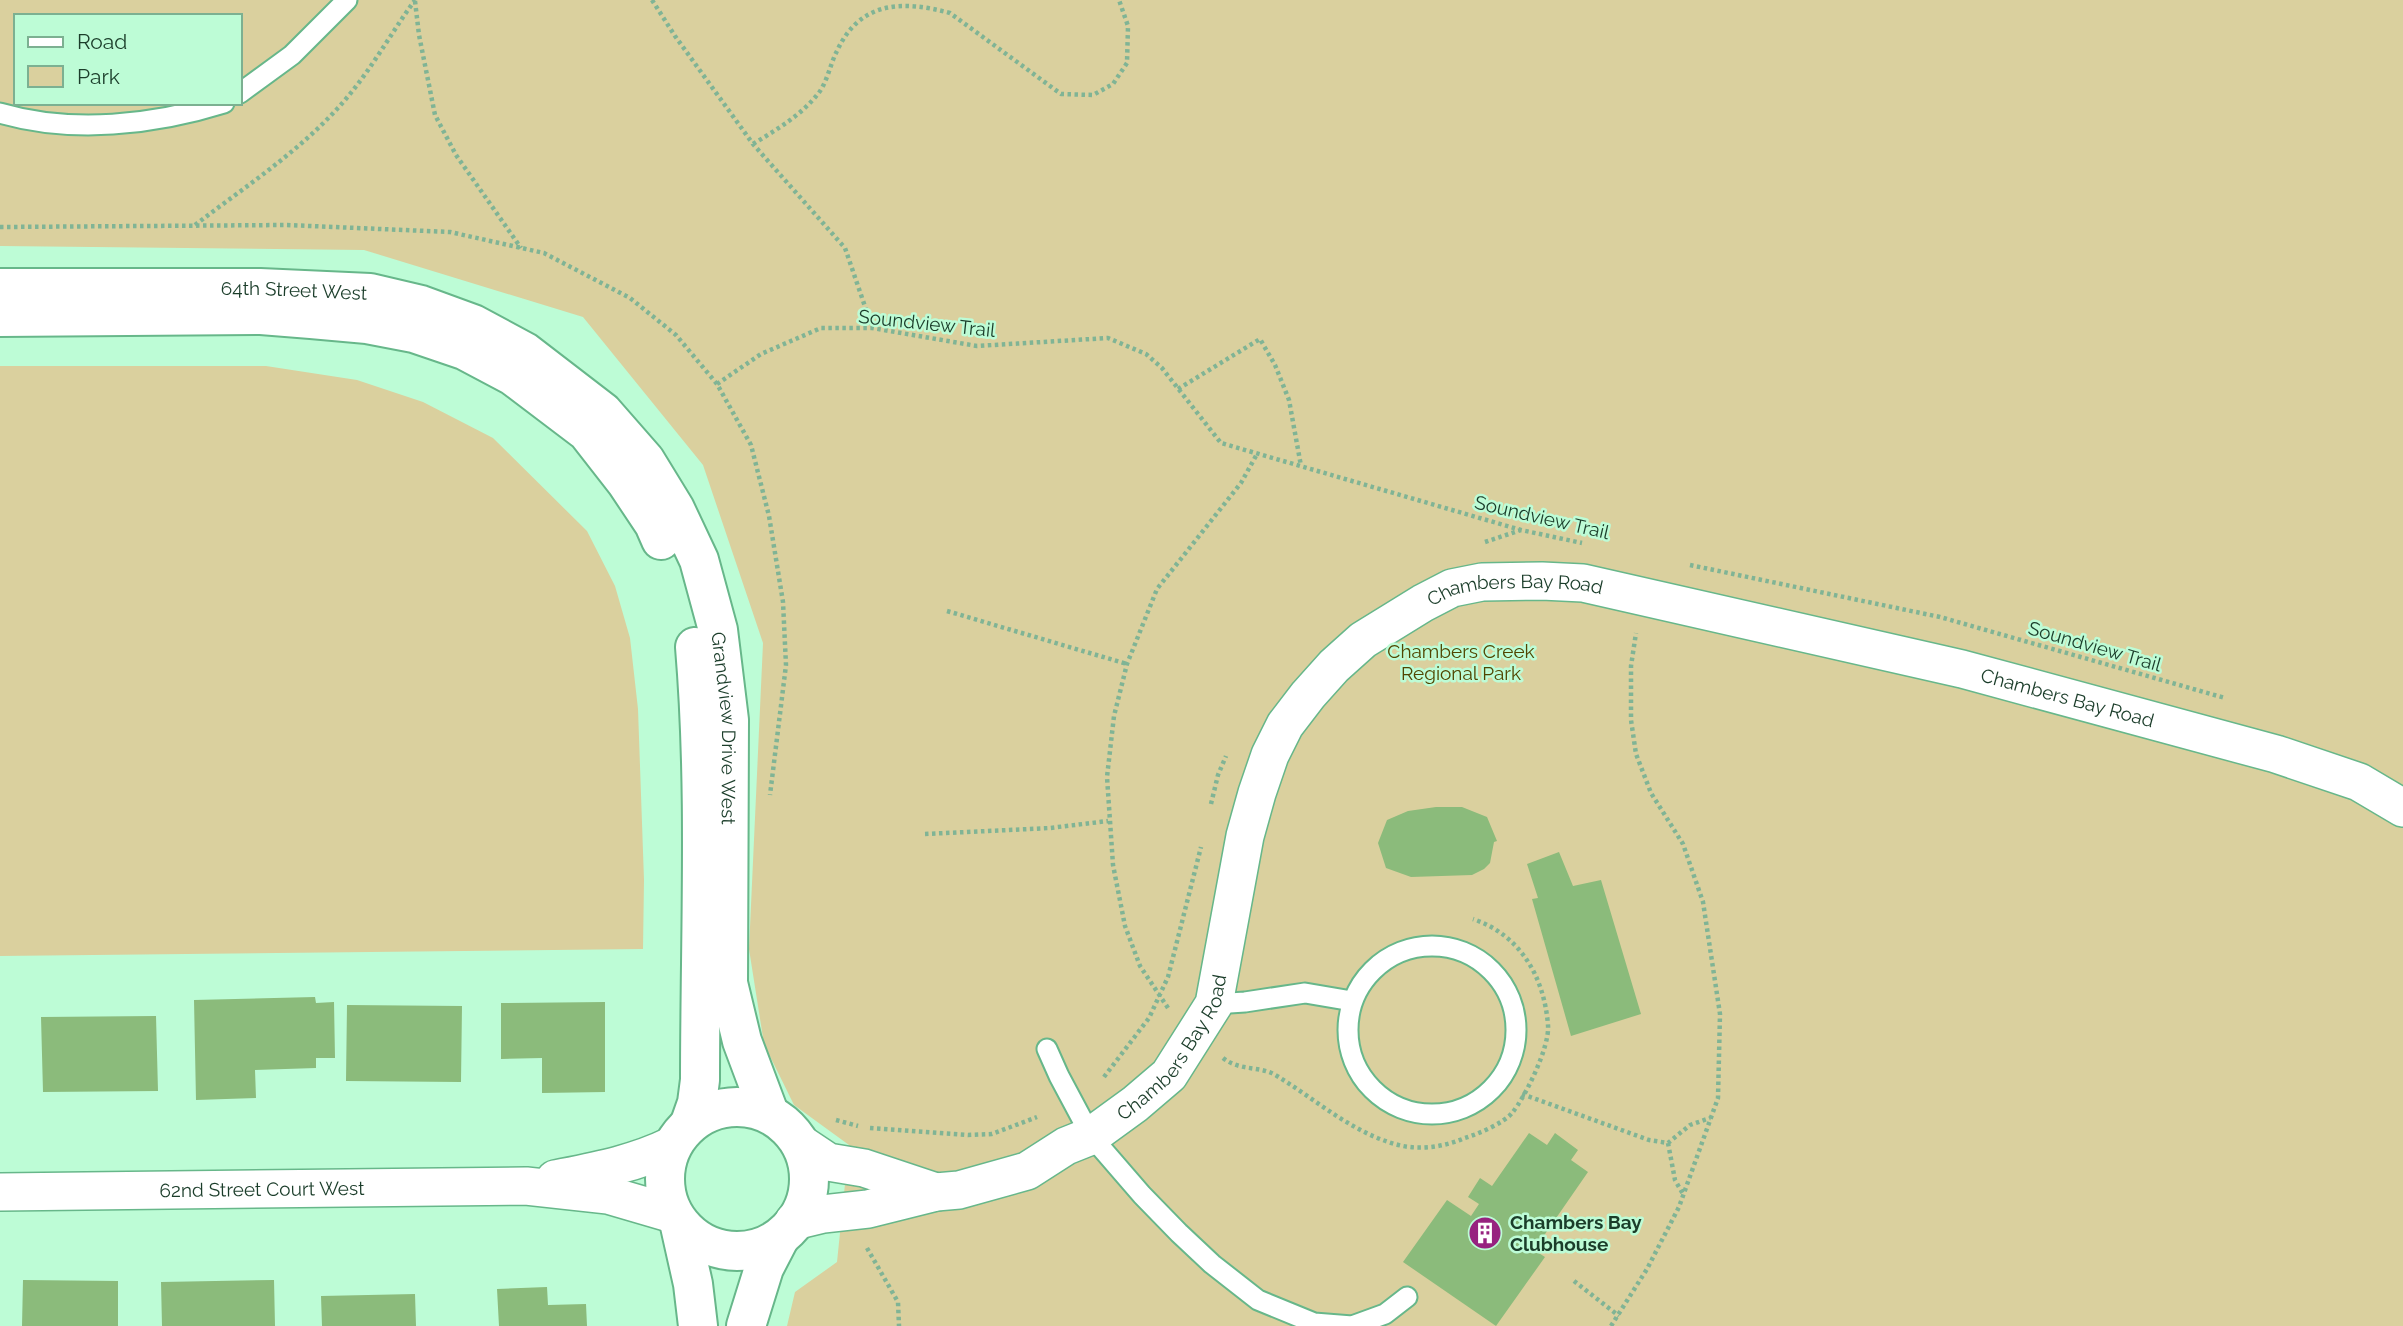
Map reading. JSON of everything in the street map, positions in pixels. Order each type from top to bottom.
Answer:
[{"type":"street","name":"64th Street West","points":[[0,288],[260,288],[370,293],[421,305],[473,324],[525,352],[559,393]]},
{"type":"street","name":"64th Street West","points":[[0,317],[261,316],[367,324],[414,333],[464,350],[513,376],[559,393]]},
{"type":"street","name":"Grandview Drive West","points":[[559,393],[603,412],[645,460],[675,509],[699,560],[718,630],[729,720],[728,983],[742,1041],[769,1113]]},
{"type":"street","name":"Grandview Drive West","points":[[559,393],[654,524],[676,572],[695,636],[701,720],[700,1080],[697,1103],[681,1135]]},
{"type":"street","name":"Chambers Bay Road","points":[[787,1230],[823,1214],[868,1209],[1027,1171],[1066,1146],[1091,1136],[1169,1075],[1214,1004],[1245,836],[1270,755],[1285,725],[1334,666],[1363,640],[1452,588],[1482,582],[1583,583],[1962,669],[2276,754],[2359,782],[2403,808]]},
{"type":"street","points":[[698,1326],[693,1284],[676,1220],[663,1184],[664,1171],[681,1135],[720,1108],[748,1107],[769,1113],[785,1124],[801,1144],[810,1175],[804,1207],[764,1268],[746,1326]]},
{"type":"street","name":"62nd Street Court West","points":[[526,1186],[645,1158],[681,1135]]},
{"type":"street","name":"Chambers Bay Road","points":[[801,1144],[828,1162],[864,1168],[936,1192]]},
{"type":"street","name":"62nd Street Court West","points":[[0,1192],[526,1186],[608,1195],[676,1220]]},
{"type":"street","points":[[676,1220],[702,1243],[726,1252],[759,1249],[787,1230]]},
{"type":"lane","points":[[242,92],[292,55],[347,0]]},
{"type":"lane","points":[[0,113],[99,125],[147,121],[188,114],[217,105]]},
{"type":"lane","points":[[1440,946],[1466,953],[1489,968],[1506,990],[1515,1016],[1515,1044],[1507,1070],[1490,1092],[1466,1107],[1439,1114],[1410,1112],[1393,1105],[1364,1081],[1351,1056],[1347,1028],[1352,1000],[1366,976],[1395,955],[1412,948],[1440,946]]},
{"type":"lane","points":[[1214,1004],[1305,993],[1352,1000]]},
{"type":"lane","points":[[1047,1049],[1091,1136],[1179,1233],[1212,1264],[1258,1300],[1314,1323],[1352,1326],[1385,1314],[1407,1297]]},
{"type":"path","points":[[193,226],[258,178],[328,118],[353,90],[415,0]]},
{"type":"path","points":[[415,0],[435,115],[456,155],[522,248]]},
{"type":"path","points":[[652,0],[753,144],[845,248],[872,328]]},
{"type":"path","points":[[753,144],[792,120],[820,93],[837,49],[852,27],[872,9],[901,2],[931,6],[950,13],[1061,94],[1093,95],[1113,84],[1127,63],[1128,26],[1119,0]]},
{"type":"path","name":"Soundview Trail","points":[[770,802],[786,665],[783,602],[769,516],[751,445],[717,384],[761,354],[821,328],[872,328],[977,346],[1108,338],[1146,354],[1162,368],[1221,443],[1521,530],[1587,544]]},
{"type":"path","points":[[1178,389],[1260,339],[1275,365],[1289,400],[1301,466]]},
{"type":"path","points":[[1258,454],[1241,483],[1157,590],[1127,664],[1114,716],[1107,777],[1108,821],[1125,926],[1140,966],[1159,997],[1194,1039],[1231,1065],[1274,1074],[1366,1133],[1405,1146],[1443,1147],[1478,1134],[1511,1115],[1539,1065],[1548,1027],[1538,981],[1521,948],[1489,924],[1473,919]]},
{"type":"path","name":"Soundview Trail","points":[[1679,563],[1940,617],[2238,701]]},
{"type":"path","points":[[947,611],[1127,664]]},
{"type":"path","points":[[1611,1326],[1647,1269],[1684,1195],[1718,1098],[1720,1014],[1703,902],[1683,845],[1651,793],[1636,754],[1631,720],[1631,666],[1637,630]]},
{"type":"path","points":[[925,834],[1050,828],[1108,821]]},
{"type":"path","points":[[1522,1094],[1649,1140],[1668,1143],[1690,1125],[1711,1118]]},
{"type":"path","points":[[832,1119],[867,1128],[968,1135],[992,1134],[1036,1117],[1071,1099]]},
{"type":"path","points":[[1668,1143],[1675,1180],[1684,1195]]},
{"type":"path","points":[[861,1237],[898,1302],[899,1326]]},
{"type":"path","points":[[1574,1281],[1619,1316]]},
{"type":"green space","name":"Chambers Creek Regional Park","points":[[0,0],[2403,0],[2403,1326],[787,1326],[795,1292],[837,1262],[849,1145],[794,1105],[764,1044],[749,949],[763,643],[703,465],[583,317],[364,250],[0,246]]},
{"type":"green space","points":[[0,366],[266,366],[357,380],[423,402],[493,438],[587,531],[615,586],[630,638],[638,709],[644,880],[643,949],[0,956]]},
{"type":"building","points":[[1462,807],[1487,817],[1497,841],[1494,842],[1490,863],[1472,875],[1411,877],[1386,868],[1378,843],[1387,820],[1408,811]]},
{"type":"building","points":[[1559,852],[1573,886],[1601,880],[1641,1014],[1571,1036],[1532,899],[1538,898],[1527,864]]},
{"type":"building","points":[[315,997],[316,1003],[334,1002],[335,1058],[316,1058],[316,1068],[255,1070],[256,1098],[196,1100],[194,1000]]},
{"type":"building","points":[[605,1002],[605,1092],[542,1093],[542,1058],[501,1059],[501,1003]]},
{"type":"building","points":[[347,1005],[462,1006],[461,1082],[346,1081]]},
{"type":"building","points":[[156,1016],[158,1091],[43,1092],[41,1017]]},
{"type":"building","name":"Chambers Bay Clubhouse","points":[[1529,1133],[1547,1145],[1555,1133],[1578,1150],[1571,1160],[1588,1172],[1534,1250],[1545,1257],[1496,1326],[1403,1262],[1447,1200],[1471,1216],[1479,1204],[1468,1197],[1480,1178],[1492,1186]]},
{"type":"building","points":[[23,1280],[118,1281],[118,1326],[22,1326]]},
{"type":"building","points":[[274,1280],[275,1326],[162,1326],[161,1282]]},
{"type":"building","points":[[547,1287],[548,1305],[586,1304],[587,1326],[499,1326],[497,1289]]},
{"type":"building","points":[[415,1294],[416,1326],[322,1326],[321,1296]]},
{"type":"place","name":"Chambers Bay Clubhouse","points":[[1485,1233]]}]
